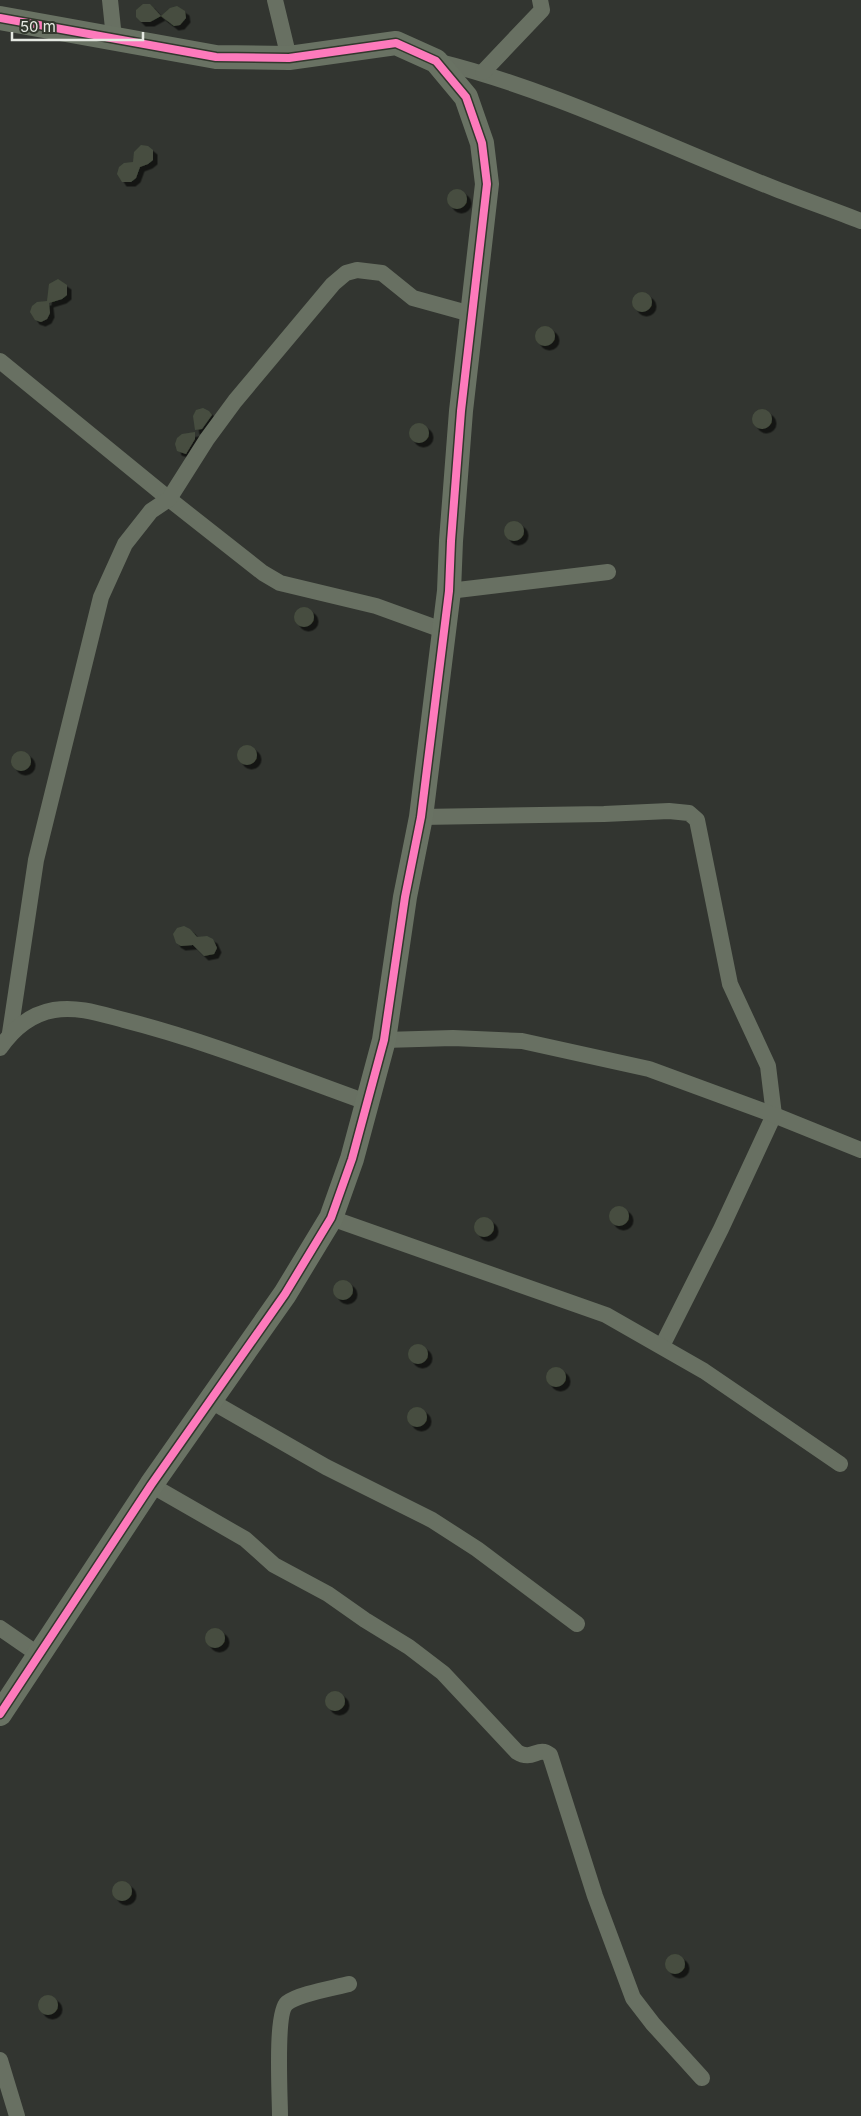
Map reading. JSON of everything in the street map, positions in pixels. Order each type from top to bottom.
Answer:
[{"type":"street","points":[[110,0],[114,38]]},
{"type":"street","points":[[275,0],[289,58]]},
{"type":"street","points":[[483,72],[542,10],[540,0]]},
{"type":"street","points":[[0,18],[216,57],[289,58],[396,43],[436,61],[483,72],[563,100],[775,189],[861,221]]},
{"type":"street","points":[[0,1714],[151,1484],[285,1294],[331,1218],[369,1103],[384,1040],[405,897],[421,816],[445,631],[460,411],[470,314],[487,184],[482,142],[466,97],[436,61]]},
{"type":"street","points":[[10,1033],[36,860],[101,597],[125,544],[151,511],[169,499],[207,439],[235,401],[333,284],[346,273],[357,270],[382,273],[413,298],[470,314]]},
{"type":"street","points":[[0,361],[263,573],[280,583],[376,606],[445,631]]},
{"type":"street","points":[[449,592],[608,572]]},
{"type":"street","points":[[421,816],[604,814],[670,811],[689,813],[697,820],[701,831],[712,900],[730,984],[768,1066],[774,1115],[721,1230],[662,1346]]},
{"type":"street","points":[[0,1048],[10,1033],[36,1014],[55,1009],[84,1010],[160,1029],[369,1103]]},
{"type":"street","points":[[384,1040],[453,1038],[522,1041],[649,1069],[774,1115],[861,1150]]},
{"type":"street","points":[[331,1218],[606,1315],[704,1371],[840,1464]]},
{"type":"street","points":[[209,1400],[326,1467],[432,1520],[478,1550],[577,1624]]},
{"type":"street","points":[[151,1484],[245,1538],[274,1566],[328,1594],[408,1647],[443,1673],[517,1752],[523,1756],[530,1756],[541,1752],[546,1752],[550,1755],[595,1896],[633,1998],[652,2024],[702,2078]]},
{"type":"street","points":[[0,1628],[38,1655]]},
{"type":"street","points":[[280,2116],[279,2034],[284,2005],[296,1999],[349,1984]]},
{"type":"street","points":[[0,2060],[16,2116]]},
{"type":"building","points":[[143,4],[150,4],[161,16],[150,22],[141,22],[136,17],[136,10]]},
{"type":"building","points":[[177,6],[185,11],[186,18],[180,25],[174,26],[161,16],[170,8]]},
{"type":"building","points":[[141,145],[148,146],[153,150],[153,160],[140,167],[136,178],[131,182],[122,182],[117,174],[119,167],[124,163],[133,162],[134,152]]},
{"type":"building","points":[[457,189],[464,192],[467,199],[464,206],[457,209],[450,206],[447,199],[450,192]]},
{"type":"building","points":[[58,279],[67,285],[67,295],[62,299],[49,303],[50,313],[47,319],[41,322],[35,320],[30,312],[32,306],[37,302],[47,301],[49,284]]},
{"type":"building","points":[[642,292],[649,295],[652,302],[649,309],[642,312],[635,309],[632,302],[635,295]]},
{"type":"building","points":[[545,326],[552,329],[555,336],[552,343],[545,346],[538,343],[535,336],[538,329]]},
{"type":"building","points":[[203,408],[212,415],[202,429],[195,430],[193,416],[196,410]]},
{"type":"building","points":[[762,409],[769,412],[772,419],[769,426],[762,429],[755,426],[752,419],[755,412]]},
{"type":"building","points":[[419,423],[426,426],[429,433],[426,440],[419,443],[412,440],[409,433],[412,426]]},
{"type":"building","points":[[195,432],[195,439],[186,454],[177,451],[175,444],[177,438],[182,434]]},
{"type":"building","points":[[514,521],[521,524],[524,531],[521,538],[514,541],[507,538],[504,531],[507,524]]},
{"type":"building","points":[[304,607],[311,610],[314,617],[311,624],[304,627],[297,624],[294,617],[297,610]]},
{"type":"building","points":[[247,745],[254,748],[257,755],[254,762],[247,765],[240,762],[237,755],[240,748]]},
{"type":"building","points":[[21,751],[28,754],[31,761],[28,768],[21,771],[14,768],[11,761],[14,754]]},
{"type":"building","points":[[184,926],[190,929],[197,937],[207,936],[213,939],[217,948],[214,954],[204,956],[193,945],[181,946],[176,943],[173,934],[177,928]]},
{"type":"building","points":[[619,1206],[626,1209],[629,1216],[626,1223],[619,1226],[612,1223],[609,1216],[612,1209]]},
{"type":"building","points":[[484,1217],[491,1220],[494,1227],[491,1234],[484,1237],[477,1234],[474,1227],[477,1220]]},
{"type":"building","points":[[343,1280],[350,1283],[353,1290],[350,1297],[343,1300],[336,1297],[333,1290],[336,1283]]},
{"type":"building","points":[[418,1344],[425,1347],[428,1354],[425,1361],[418,1364],[411,1361],[408,1354],[411,1347]]},
{"type":"building","points":[[556,1367],[563,1370],[566,1377],[563,1384],[556,1387],[549,1384],[546,1377],[549,1370]]},
{"type":"building","points":[[417,1407],[424,1410],[427,1417],[424,1424],[417,1427],[410,1424],[407,1417],[410,1410]]},
{"type":"building","points":[[215,1628],[222,1631],[225,1638],[222,1645],[215,1648],[208,1645],[205,1638],[208,1631]]},
{"type":"building","points":[[335,1691],[342,1694],[345,1701],[342,1708],[335,1711],[328,1708],[325,1701],[328,1694]]},
{"type":"building","points":[[122,1881],[129,1884],[132,1891],[129,1898],[122,1901],[115,1898],[112,1891],[115,1884]]},
{"type":"building","points":[[675,1954],[682,1957],[685,1964],[682,1971],[675,1974],[668,1971],[665,1964],[668,1957]]},
{"type":"building","points":[[48,1995],[55,1998],[58,2005],[55,2012],[48,2015],[41,2012],[38,2005],[41,1998]]},
{"type":"cycle path","points":[[0,18],[216,57],[289,58],[396,43],[436,61],[466,97],[482,143],[487,184],[461,411],[449,591],[421,817],[405,897],[384,1040],[352,1159],[331,1218],[285,1294],[151,1485],[0,1714]]}]
